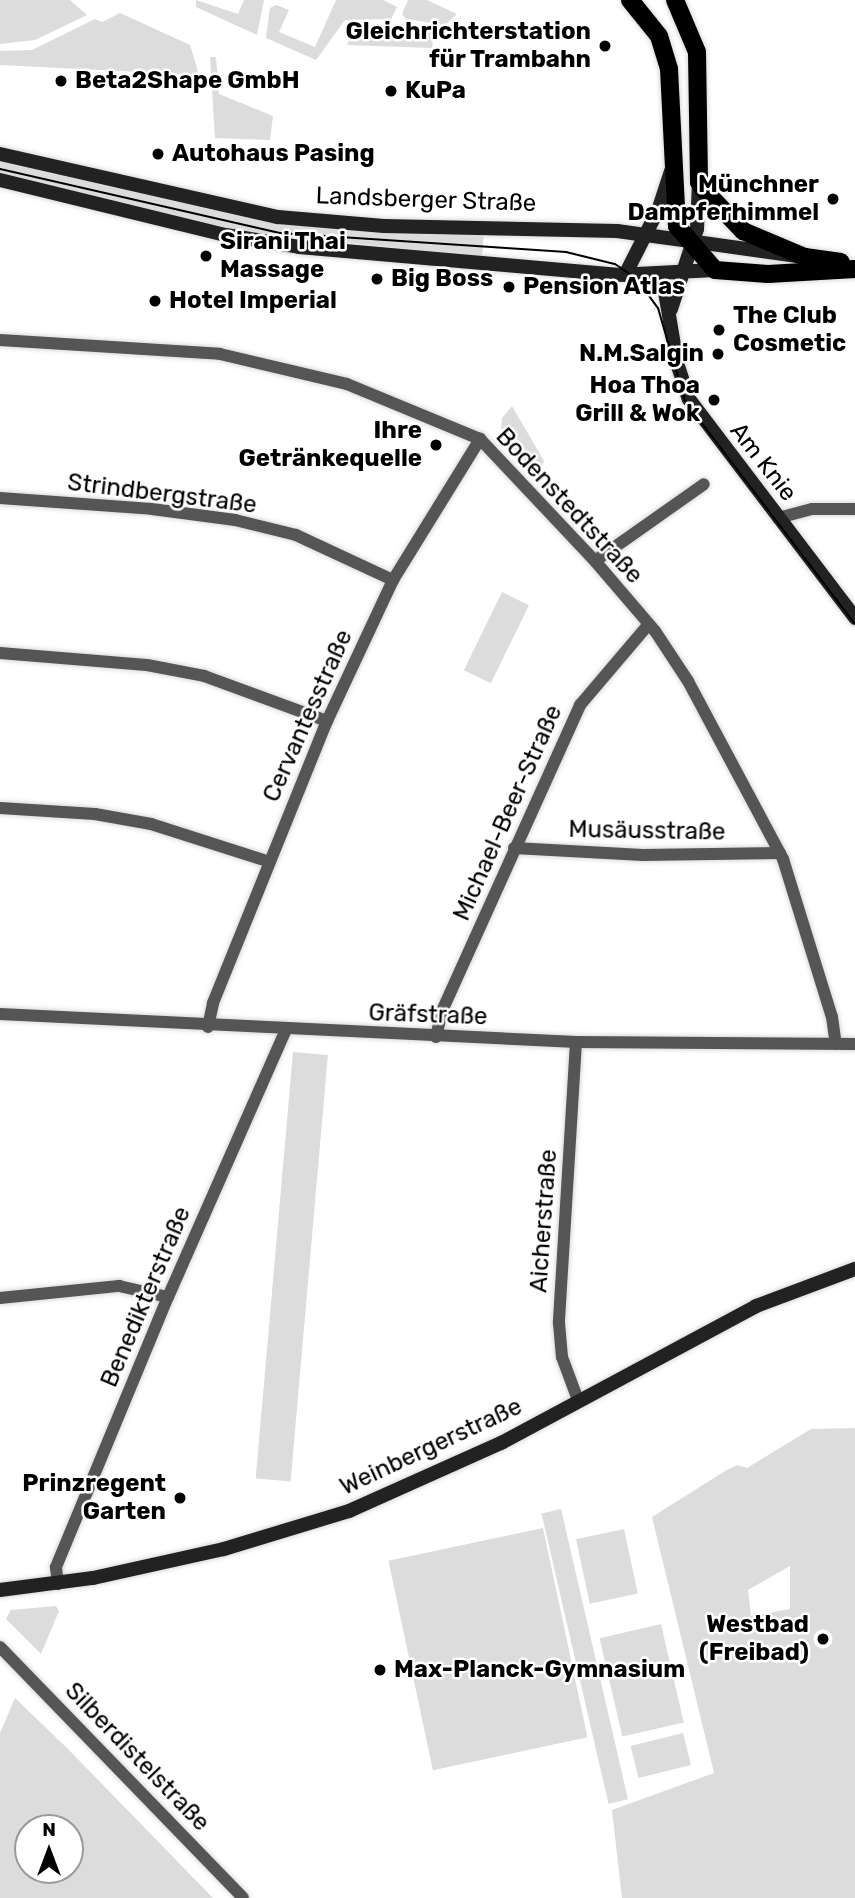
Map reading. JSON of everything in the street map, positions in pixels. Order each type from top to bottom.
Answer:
[{"type":"main road","points":[[629,0],[653,26],[667,60],[677,226],[715,270]]},
{"type":"main road","points":[[675,0],[697,52],[699,182],[738,228],[805,257]]},
{"type":"main road","name":"Landsberger Straße","points":[[0,154],[278,217],[384,226],[646,234],[855,267]]},
{"type":"main road","points":[[625,275],[646,234],[672,166]]},
{"type":"main road","name":"Landsberger Straße","points":[[0,180],[226,235],[299,247],[625,275],[715,270],[768,274],[855,267]]},
{"type":"main road","name":"Am Knie","points":[[669,319],[680,272],[699,217],[699,182]]},
{"type":"main road","name":"Am Knie","points":[[662,274],[669,319],[689,399],[855,618]]},
{"type":"main road","name":"Weinbergerstraße","points":[[0,1590],[58,1584],[224,1549],[321,1521],[423,1481],[756,1306],[855,1269]]},
{"type":"street","name":"Bodenstedtstraße","points":[[0,340],[220,354],[348,384],[480,439],[595,561],[649,624],[688,681],[780,853],[832,1017],[836,1044]]},
{"type":"street","name":"Cervantesstraße","points":[[208,1027],[213,1003],[267,861],[327,721],[393,580],[480,439]]},
{"type":"street","points":[[595,561],[704,484]]},
{"type":"street","name":"Strindbergstraße","points":[[0,498],[152,509],[235,520],[296,535],[393,580]]},
{"type":"street","points":[[778,518],[812,509],[855,509]]},
{"type":"street","name":"Michael-Beer-Straße","points":[[436,1037],[442,1011],[580,705],[649,624]]},
{"type":"street","points":[[0,653],[147,665],[193,674],[245,688],[327,721]]},
{"type":"street","points":[[0,808],[95,814],[151,824],[267,861]]},
{"type":"street","name":"Musäusstraße","points":[[514,848],[643,855],[780,853]]},
{"type":"street","name":"Gräfstraße","points":[[0,1014],[208,1027],[576,1042],[855,1044]]},
{"type":"street","name":"Benedikterstraße","points":[[58,1584],[57,1567],[168,1297],[286,1030]]},
{"type":"street","name":"Aicherstraße","points":[[576,1042],[559,1323],[562,1357],[578,1400]]},
{"type":"street","points":[[0,1298],[119,1286],[168,1297]]},
{"type":"street","name":"Silberdistelstraße","points":[[0,1647],[243,1898]]},
{"type":"shaded area","points":[[0,0],[70,0],[87,15],[35,40],[0,44]]},
{"type":"shaded area","points":[[196,0],[238,14],[244,0],[264,0],[257,35],[196,7]]},
{"type":"shaded area","points":[[336,0],[383,0],[397,7],[391,19],[345,20],[316,60],[266,38],[270,8],[276,5],[289,10],[279,32],[315,47]]},
{"type":"shaded area","points":[[408,0],[427,0],[457,14],[445,25],[406,19],[402,14]]},
{"type":"shaded area","points":[[120,13],[190,45],[199,75],[0,65],[0,51],[32,50],[95,19],[102,22]]},
{"type":"shaded area","points":[[355,29],[428,31],[434,34],[432,48],[347,45]]},
{"type":"shaded area","points":[[210,57],[216,57],[219,94],[273,116],[270,140],[215,138]]},
{"type":"shaded area","points":[[0,160],[282,223],[439,235],[484,233],[482,257],[233,230],[0,174]]},
{"type":"shaded area","points":[[512,406],[544,461],[538,477],[501,433],[502,418]]},
{"type":"shaded area","points":[[502,592],[529,605],[491,683],[464,670]]},
{"type":"shaded area","points":[[293,1052],[328,1055],[291,1481],[256,1478]]},
{"type":"shaded area","points":[[855,1428],[855,1898],[622,1898],[612,1810],[714,1773],[652,1517],[725,1471],[737,1465],[747,1468],[811,1429]],"holes":[[[790,1566],[790,1609],[751,1616],[748,1590]]]},
{"type":"shaded area","points":[[561,1509],[628,1799],[609,1804],[542,1513]]},
{"type":"shaded area","points":[[543,1528],[587,1737],[433,1770],[388,1561]]},
{"type":"shaded area","points":[[624,1529],[638,1594],[590,1604],[576,1539]]},
{"type":"shaded area","points":[[56,1606],[59,1611],[41,1654],[6,1619],[11,1610]]},
{"type":"shaded area","points":[[661,1624],[684,1722],[622,1737],[600,1638]]},
{"type":"shaded area","points":[[15,1698],[213,1898],[0,1898],[0,1733]]},
{"type":"shaded area","points":[[683,1733],[691,1765],[639,1778],[631,1746]]},
{"type":"tram line","points":[[0,169],[280,233],[566,252],[615,264],[636,278],[658,308],[685,401],[855,624]]},
{"type":"place","name":"Gleichrichterstation für Trambahn","points":[[605,46]]},
{"type":"place","name":"Beta2Shape GmbH","points":[[61,81]]},
{"type":"place","name":"KuPa","points":[[391,91]]},
{"type":"place","name":"Autohaus Pasing","points":[[158,154]]},
{"type":"place","name":"Münchner Dampferhimmel","points":[[833,199]]},
{"type":"place","name":"Sirani Thai Massage","points":[[206,256]]},
{"type":"place","name":"Big Boss","points":[[377,279]]},
{"type":"place","name":"Pension Atlas","points":[[509,287]]},
{"type":"place","name":"Hotel Imperial","points":[[155,301]]},
{"type":"place","name":"The Club Cosmetic","points":[[719,330]]},
{"type":"place","name":"N.M.Salgin","points":[[718,354]]},
{"type":"place","name":"Hoa Thoa Grill & Wok","points":[[714,400]]},
{"type":"place","name":"Ihre Getränkequelle","points":[[436,445]]},
{"type":"place","name":"Prinzregent Garten","points":[[180,1498]]},
{"type":"place","name":"Westbad (Freibad)","points":[[823,1639]]},
{"type":"place","name":"Max-Planck-Gymnasium","points":[[380,1670]]}]
